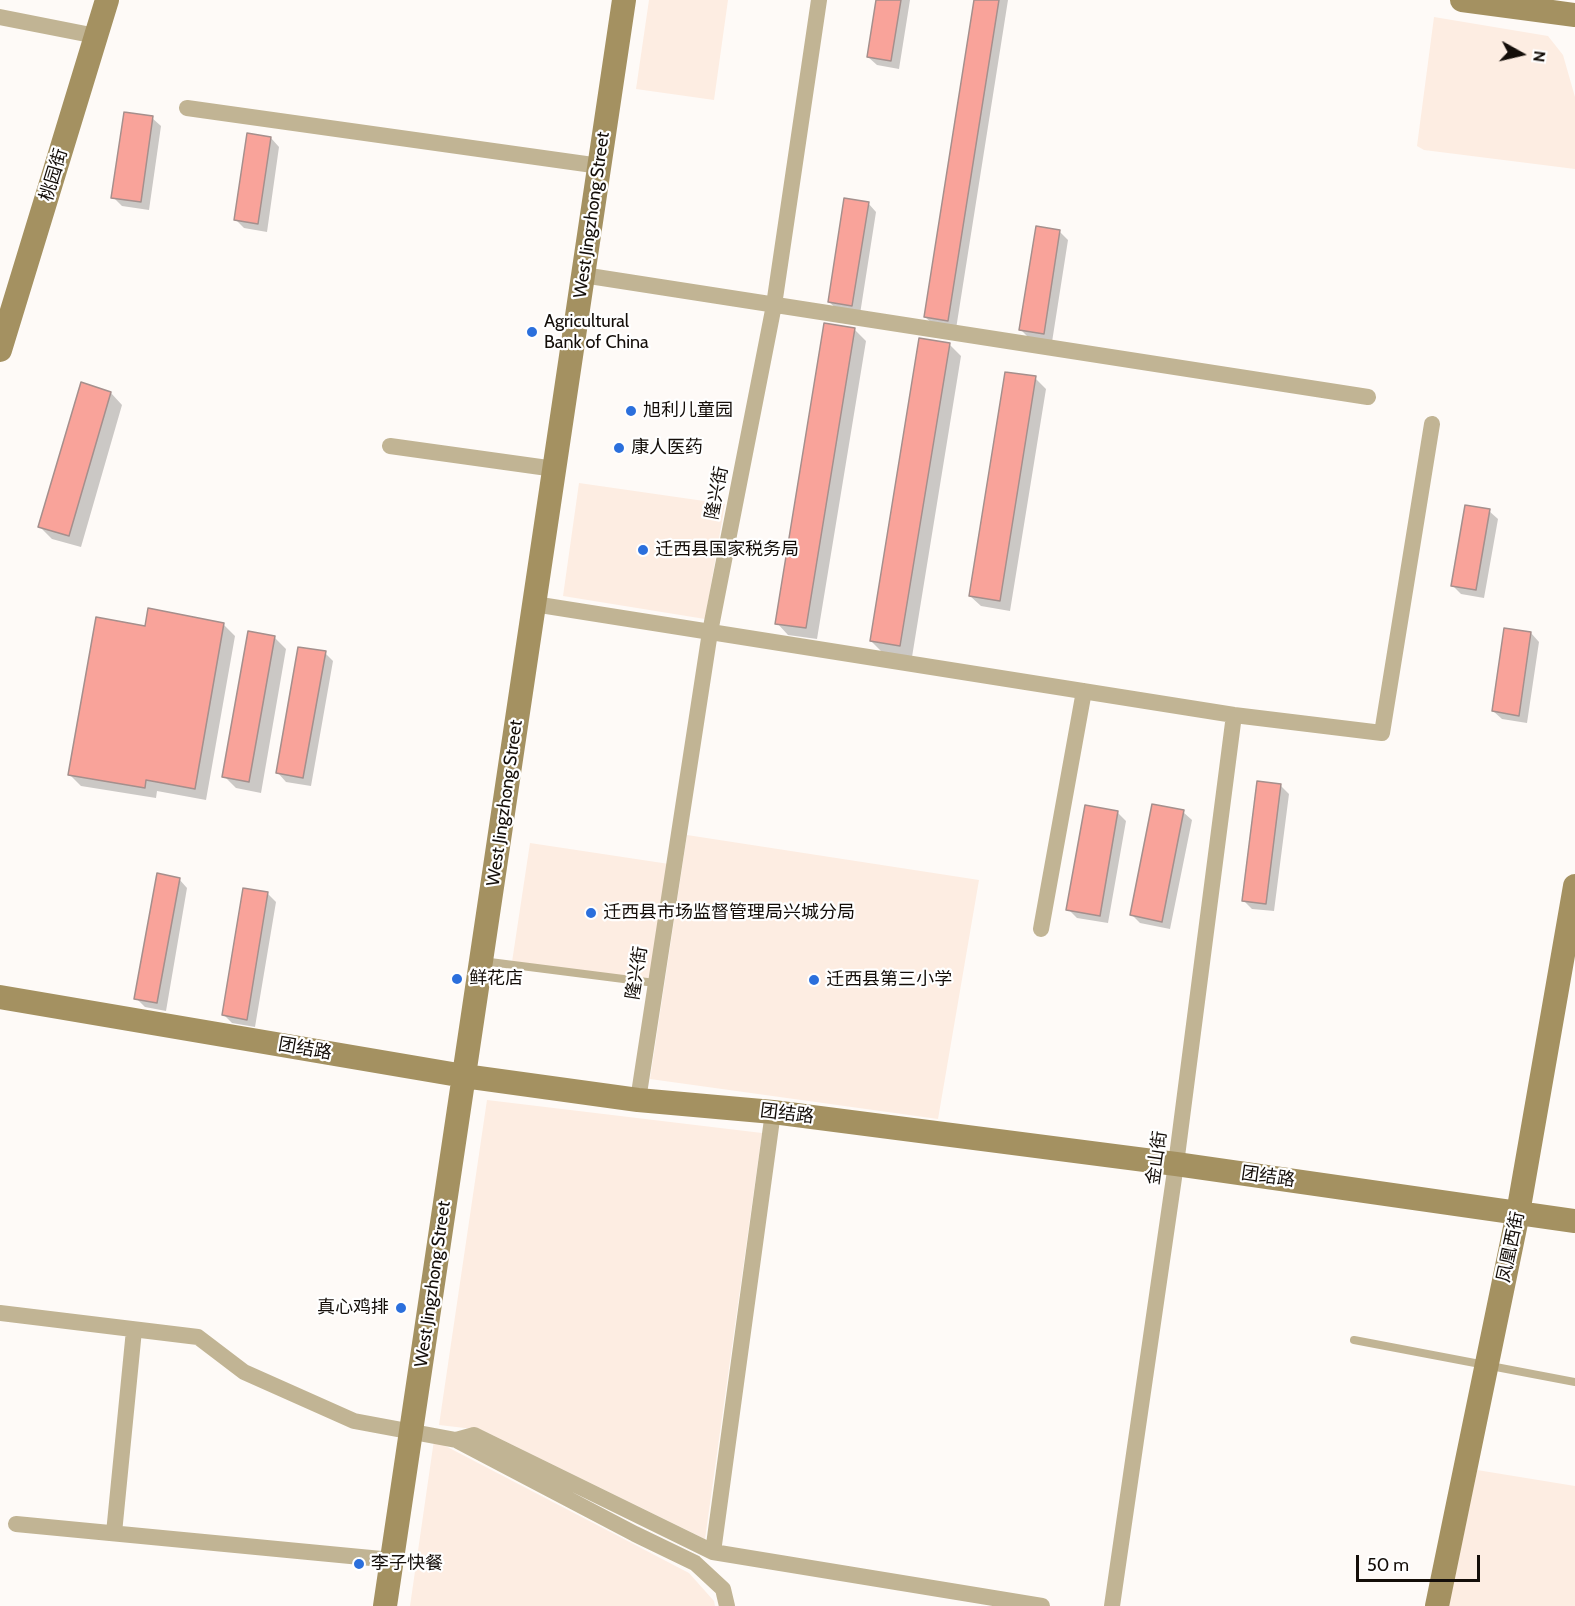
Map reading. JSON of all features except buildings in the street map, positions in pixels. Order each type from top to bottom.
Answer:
[{"type":"street","name":"桃园街","points":[[2,337],[107,0]]},
{"type":"street","name":"West Jingzhong Street","points":[[385,1606],[624,0]]},
{"type":"street","name":"隆兴街","points":[[638,1100],[710,632],[774,305],[819,0]]},
{"type":"street","points":[[1462,0],[1575,15]]},
{"type":"street","points":[[0,17],[96,36]]},
{"type":"street","points":[[187,108],[600,166]]},
{"type":"street","points":[[584,275],[1368,397]]},
{"type":"street","points":[[534,604],[1234,715],[1382,733],[1432,424]]},
{"type":"street","points":[[390,446],[555,469]]},
{"type":"street","points":[[1041,929],[1084,691]]},
{"type":"street","name":"金山街","points":[[1112,1606],[1176,1164],[1234,715]]},
{"type":"street","name":"凤凰西街","points":[[1437,1606],[1518,1213],[1575,886]]},
{"type":"street","name":"团结路","points":[[0,997],[464,1076],[638,1100],[773,1112],[1176,1164],[1575,1221]]},
{"type":"street","points":[[713,1552],[773,1112]]},
{"type":"street","points":[[0,1313],[198,1337],[244,1372],[354,1421],[456,1440],[695,1563],[723,1589],[727,1606]]},
{"type":"street","points":[[114,1533],[134,1330]]},
{"type":"street","points":[[456,1440],[474,1435],[713,1552],[1042,1606]]},
{"type":"street","points":[[16,1524],[392,1560]]},
{"type":"lane","points":[[482,961],[655,982]]},
{"type":"lane","points":[[1354,1340],[1575,1382]]},
{"type":"shaded area","points":[[649,0],[728,0],[714,100],[636,89]]},
{"type":"shaded area","points":[[1434,17],[1548,36],[1563,55],[1575,97],[1575,169],[1424,150],[1417,146]]},
{"type":"shaded area","name":"迁西县国家税务局","points":[[579,483],[725,504],[705,619],[563,596]]},
{"type":"shaded area","name":"迁西县第三小学","points":[[687,835],[979,880],[938,1119],[650,1079]]},
{"type":"shaded area","name":"迁西县市场监督管理局兴城分局","points":[[530,843],[669,864],[652,980],[512,962]]},
{"type":"shaded area","points":[[487,1100],[762,1133],[705,1539],[482,1430],[439,1425]]},
{"type":"shaded area","points":[[434,1440],[689,1573],[714,1601],[715,1606],[410,1606]]},
{"type":"shaded area","points":[[1477,1470],[1575,1486],[1575,1606],[1449,1606]]},
{"type":"place","name":"Agricultural Bank of China","points":[[532,332]]},
{"type":"place","name":"旭利儿童园","points":[[631,411]]},
{"type":"place","name":"康人医药","points":[[619,448]]},
{"type":"place","name":"迁西县国家税务局","points":[[643,550]]},
{"type":"place","name":"迁西县市场监督管理局兴城分局","points":[[591,913]]},
{"type":"place","name":"鲜花店","points":[[457,979]]},
{"type":"place","name":"迁西县第三小学","points":[[814,980]]},
{"type":"place","name":"真心鸡排","points":[[401,1308]]},
{"type":"place","name":"李子快餐","points":[[359,1564]]}]
